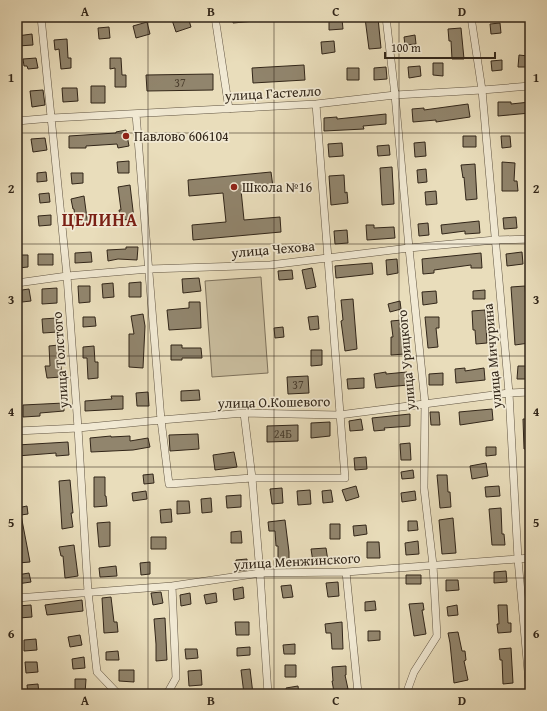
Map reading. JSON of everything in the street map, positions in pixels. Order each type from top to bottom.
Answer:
[{"type":"street","name":"улица Толстого","points":[[41,17],[67,276],[88,592],[96,672],[118,694]]},
{"type":"street","points":[[215,17],[229,108]]},
{"type":"street","name":"улица Урицкого","points":[[386,17],[395,95],[408,248],[425,403],[424,488],[433,565],[437,636],[414,672],[406,694]]},
{"type":"street","name":"улица Мичурина","points":[[471,17],[482,90],[509,393],[518,559],[527,621],[530,694]]},
{"type":"street","name":"улица Гастелло","points":[[17,121],[316,104],[395,95],[530,86]]},
{"type":"street","points":[[136,114],[161,420],[169,484],[252,478],[345,478],[316,104]]},
{"type":"street","name":"улица Чехова","points":[[17,283],[67,276],[149,269],[270,265],[408,248],[495,240],[530,239]]},
{"type":"street","name":"улица О.Кошевого","points":[[17,431],[78,428],[244,414],[339,415],[425,403],[530,392]]},
{"type":"street","points":[[244,414],[252,478],[268,694]]},
{"type":"street","name":"улица Менжинского","points":[[17,598],[172,586],[260,574],[346,572],[530,558]]},
{"type":"street","points":[[346,572],[358,693],[362,694]]},
{"type":"street","points":[[167,694],[176,678],[172,586]]},
{"type":"shaded area","points":[[261,277],[268,373],[212,377],[205,281]]},
{"type":"building","points":[[181,17],[188,17],[191,27],[176,32],[172,20]]},
{"type":"building","points":[[233,17],[255,17],[255,21],[233,23]]},
{"type":"building","points":[[365,18],[378,18],[381,48],[369,49]]},
{"type":"building","points":[[342,19],[343,29],[329,30],[329,20]]},
{"type":"building","points":[[147,22],[150,34],[136,38],[133,26]]},
{"type":"building","points":[[500,23],[501,33],[491,34],[490,24]]},
{"type":"building","points":[[109,27],[110,38],[99,39],[98,28]]},
{"type":"building","points":[[461,28],[464,59],[452,59],[451,41],[449,41],[448,29]]},
{"type":"building","points":[[32,34],[33,45],[18,46],[17,36]]},
{"type":"building","points":[[415,35],[416,44],[405,45],[404,37]]},
{"type":"building","points":[[67,39],[68,58],[71,58],[71,68],[61,69],[59,49],[55,50],[54,40]]},
{"type":"building","points":[[334,41],[335,52],[322,54],[321,42]]},
{"type":"building","points":[[519,55],[528,56],[527,67],[518,67]]},
{"type":"building","points":[[36,58],[38,68],[28,69],[27,66],[24,66],[23,59]]},
{"type":"building","points":[[110,58],[121,58],[122,75],[126,75],[126,87],[115,87],[115,68],[110,69]]},
{"type":"building","points":[[502,60],[502,70],[492,71],[491,61]]},
{"type":"building","points":[[433,63],[443,63],[443,76],[433,75]]},
{"type":"building","points":[[304,65],[305,80],[253,83],[252,68]]},
{"type":"building","points":[[420,66],[421,76],[409,78],[408,67]]},
{"type":"building","points":[[386,67],[387,79],[374,80],[374,68]]},
{"type":"building","points":[[347,68],[359,68],[359,80],[347,80]]},
{"type":"building","points":[[213,74],[213,90],[147,91],[146,75]]},
{"type":"building","points":[[91,86],[105,86],[105,103],[91,103]]},
{"type":"building","points":[[62,88],[77,88],[78,101],[63,102]]},
{"type":"building","points":[[43,90],[45,105],[32,107],[30,91]]},
{"type":"building","points":[[498,102],[511,102],[511,104],[530,102],[530,113],[498,116]]},
{"type":"building","points":[[468,104],[470,117],[436,122],[436,120],[413,122],[412,109],[424,108],[424,110]]},
{"type":"building","points":[[386,114],[386,124],[363,126],[364,129],[324,131],[324,118],[337,117],[337,119]]},
{"type":"building","points":[[126,130],[129,146],[118,148],[117,144],[86,146],[86,148],[69,148],[69,136],[116,133]]},
{"type":"building","points":[[463,136],[476,136],[476,147],[463,147]]},
{"type":"building","points":[[501,136],[510,136],[511,147],[502,148]]},
{"type":"building","points":[[45,138],[47,150],[33,152],[31,139]]},
{"type":"building","points":[[425,142],[426,156],[415,157],[414,143]]},
{"type":"building","points":[[342,143],[343,156],[329,157],[328,144]]},
{"type":"building","points":[[389,145],[390,155],[378,156],[377,146]]},
{"type":"building","points":[[129,161],[129,173],[118,173],[117,162]]},
{"type":"building","points":[[502,162],[515,163],[514,181],[517,181],[518,191],[502,191]]},
{"type":"building","points":[[475,164],[477,199],[466,200],[464,177],[463,178],[461,165]]},
{"type":"building","points":[[392,167],[394,204],[382,205],[380,168]]},
{"type":"building","points":[[426,169],[427,182],[418,183],[417,170]]},
{"type":"building","points":[[46,172],[47,181],[37,182],[37,173]]},
{"type":"building","points":[[271,172],[273,187],[241,190],[244,220],[280,217],[281,232],[193,240],[192,225],[226,222],[223,193],[189,196],[188,180]]},
{"type":"building","points":[[71,173],[83,173],[83,183],[72,184]]},
{"type":"building","points":[[344,175],[345,193],[347,192],[348,203],[331,205],[329,176]]},
{"type":"building","points":[[130,185],[134,219],[121,220],[118,187]]},
{"type":"building","points":[[436,191],[437,204],[426,205],[425,192]]},
{"type":"building","points":[[49,193],[50,202],[40,203],[39,194]]},
{"type":"building","points":[[84,196],[88,226],[76,227],[71,199]]},
{"type":"building","points":[[51,215],[51,225],[39,226],[38,216]]},
{"type":"building","points":[[516,217],[517,228],[504,229],[503,218]]},
{"type":"building","points":[[479,221],[480,233],[465,234],[465,231],[442,234],[441,225]]},
{"type":"building","points":[[428,223],[429,235],[419,236],[418,224]]},
{"type":"building","points":[[366,225],[374,225],[374,228],[394,227],[395,238],[367,240]]},
{"type":"building","points":[[347,230],[348,243],[335,244],[334,231]]},
{"type":"building","points":[[126,247],[138,247],[137,260],[118,259],[108,261],[107,250],[126,249]]},
{"type":"building","points":[[91,252],[92,262],[75,263],[75,253]]},
{"type":"building","points":[[522,252],[523,264],[507,266],[506,254]]},
{"type":"building","points":[[481,253],[482,268],[471,268],[471,265],[434,270],[434,273],[423,274],[422,259]]},
{"type":"building","points":[[38,254],[53,254],[53,265],[38,265]]},
{"type":"building","points":[[17,255],[28,255],[28,267],[18,268]]},
{"type":"building","points":[[397,259],[398,273],[387,275],[386,260]]},
{"type":"building","points":[[372,263],[373,274],[336,278],[335,266]]},
{"type":"building","points":[[312,268],[316,287],[306,289],[302,270]]},
{"type":"building","points":[[292,270],[293,279],[279,280],[278,271]]},
{"type":"building","points":[[199,278],[201,291],[183,293],[182,279]]},
{"type":"building","points":[[141,282],[141,297],[129,297],[129,283]]},
{"type":"building","points":[[113,283],[114,297],[103,298],[102,284]]},
{"type":"building","points":[[78,286],[90,286],[90,302],[79,303]]},
{"type":"building","points":[[525,286],[528,326],[526,326],[529,343],[515,345],[511,287]]},
{"type":"building","points":[[57,288],[57,303],[42,304],[42,289]]},
{"type":"building","points":[[29,289],[31,301],[22,302],[22,290]]},
{"type":"building","points":[[485,290],[485,299],[473,299],[473,291]]},
{"type":"building","points":[[436,291],[437,303],[423,305],[422,292]]},
{"type":"building","points":[[353,299],[357,349],[345,351],[341,321],[343,320],[341,300]]},
{"type":"building","points":[[400,301],[401,309],[390,312],[388,304]]},
{"type":"building","points":[[189,302],[200,302],[201,328],[169,330],[167,310],[189,308]]},
{"type":"building","points":[[485,310],[487,343],[476,344],[475,330],[473,330],[472,311]]},
{"type":"building","points":[[143,314],[145,326],[143,368],[129,367],[129,334],[134,334],[131,316]]},
{"type":"building","points":[[318,316],[319,329],[310,330],[308,317]]},
{"type":"building","points":[[83,317],[95,317],[96,326],[83,327]]},
{"type":"building","points":[[425,317],[439,317],[439,328],[436,328],[438,347],[428,348]]},
{"type":"building","points":[[57,318],[58,332],[43,333],[42,319]]},
{"type":"building","points":[[402,320],[405,354],[391,355],[391,337],[393,337],[391,321]]},
{"type":"building","points":[[283,327],[284,337],[275,338],[274,328]]},
{"type":"building","points":[[59,345],[62,377],[47,378],[45,366],[50,366],[49,346]]},
{"type":"building","points":[[171,345],[182,345],[182,348],[201,348],[202,358],[182,358],[182,360],[171,360]]},
{"type":"building","points":[[94,346],[95,362],[98,362],[98,378],[88,379],[87,358],[83,358],[83,347]]},
{"type":"building","points":[[311,350],[322,350],[322,365],[311,366]]},
{"type":"building","points":[[518,366],[529,366],[529,379],[517,379]]},
{"type":"building","points":[[465,368],[465,371],[484,368],[485,380],[456,383],[455,369]]},
{"type":"building","points":[[386,372],[386,374],[407,372],[408,385],[376,388],[374,374]]},
{"type":"building","points":[[443,373],[443,385],[429,385],[429,374]]},
{"type":"building","points":[[308,376],[309,393],[288,394],[287,377]]},
{"type":"building","points":[[364,378],[364,388],[348,389],[347,379]]},
{"type":"building","points":[[199,390],[200,400],[181,401],[181,391]]},
{"type":"building","points":[[148,392],[149,406],[137,406],[136,393]]},
{"type":"building","points":[[111,396],[123,396],[123,409],[85,411],[85,401],[112,399]]},
{"type":"building","points":[[64,403],[64,411],[40,413],[40,416],[23,417],[23,405]]},
{"type":"building","points":[[492,409],[493,420],[460,425],[459,412]]},
{"type":"building","points":[[430,412],[439,412],[440,425],[431,425]]},
{"type":"building","points":[[410,414],[410,426],[384,428],[385,430],[374,431],[372,418]]},
{"type":"building","points":[[361,419],[363,430],[350,431],[349,421]]},
{"type":"building","points":[[523,419],[530,419],[530,449],[524,449]]},
{"type":"building","points":[[330,422],[330,436],[311,438],[311,423]]},
{"type":"building","points":[[298,425],[298,441],[267,442],[267,426]]},
{"type":"building","points":[[198,434],[199,449],[170,451],[169,435]]},
{"type":"building","points":[[130,436],[130,441],[148,438],[150,447],[133,450],[91,452],[90,438]]},
{"type":"building","points":[[68,442],[69,455],[56,456],[56,453],[17,456],[17,445]]},
{"type":"building","points":[[410,443],[411,460],[401,460],[400,444]]},
{"type":"building","points":[[486,447],[496,447],[496,455],[486,456]]},
{"type":"building","points":[[234,452],[237,467],[215,470],[213,455]]},
{"type":"building","points":[[366,457],[367,469],[355,470],[354,458]]},
{"type":"building","points":[[486,463],[488,476],[472,479],[470,466]]},
{"type":"building","points":[[413,470],[414,478],[402,479],[401,472]]},
{"type":"building","points":[[153,474],[154,483],[144,484],[143,475]]},
{"type":"building","points":[[437,475],[447,475],[451,507],[440,508]]},
{"type":"building","points":[[94,477],[105,477],[105,496],[107,506],[94,507]]},
{"type":"building","points":[[70,480],[73,527],[62,529],[59,481]]},
{"type":"building","points":[[356,486],[359,497],[346,501],[342,490]]},
{"type":"building","points":[[499,486],[500,496],[486,497],[485,487]]},
{"type":"building","points":[[282,488],[283,503],[272,504],[270,489]]},
{"type":"building","points":[[310,490],[311,504],[298,505],[297,491]]},
{"type":"building","points":[[331,490],[333,502],[323,503],[322,491]]},
{"type":"building","points":[[146,491],[147,499],[133,501],[132,493]]},
{"type":"building","points":[[415,491],[416,500],[402,502],[401,493]]},
{"type":"building","points":[[241,495],[241,507],[227,508],[226,496]]},
{"type":"building","points":[[211,498],[212,512],[202,513],[201,499]]},
{"type":"building","points":[[177,501],[189,501],[190,513],[177,514]]},
{"type":"building","points":[[27,506],[28,514],[21,515],[30,562],[18,563],[17,508]]},
{"type":"building","points":[[501,508],[502,534],[504,534],[505,545],[492,545],[489,509]]},
{"type":"building","points":[[171,509],[172,522],[161,523],[160,510]]},
{"type":"building","points":[[453,518],[456,553],[442,554],[439,520]]},
{"type":"building","points":[[285,520],[289,565],[278,565],[278,546],[276,546],[275,531],[269,531],[268,522]]},
{"type":"building","points":[[408,521],[417,521],[418,530],[408,531]]},
{"type":"building","points":[[110,522],[110,546],[99,547],[97,523]]},
{"type":"building","points":[[330,524],[340,524],[340,539],[330,539]]},
{"type":"building","points":[[366,525],[367,534],[354,536],[353,526]]},
{"type":"building","points":[[241,531],[242,543],[231,543],[231,532]]},
{"type":"building","points":[[151,537],[166,537],[166,549],[151,549]]},
{"type":"building","points":[[418,541],[419,554],[406,555],[405,543]]},
{"type":"building","points":[[367,542],[379,542],[380,558],[367,558]]},
{"type":"building","points":[[74,545],[78,576],[65,578],[63,556],[61,556],[59,547]]},
{"type":"building","points":[[326,548],[328,561],[313,562],[311,549]]},
{"type":"building","points":[[247,559],[247,570],[236,571],[236,560]]},
{"type":"building","points":[[150,562],[150,574],[141,575],[140,563]]},
{"type":"building","points":[[116,566],[117,576],[100,577],[99,568]]},
{"type":"building","points":[[506,571],[507,582],[494,583],[494,572]]},
{"type":"building","points":[[29,573],[31,582],[17,584],[17,575]]},
{"type":"building","points":[[406,575],[421,575],[421,584],[406,584]]},
{"type":"building","points":[[446,580],[458,580],[459,590],[446,591]]},
{"type":"building","points":[[338,582],[339,596],[328,597],[326,583]]},
{"type":"building","points":[[291,585],[293,597],[283,598],[281,586]]},
{"type":"building","points":[[243,587],[244,598],[234,600],[233,589]]},
{"type":"building","points":[[161,592],[163,603],[153,605],[151,593]]},
{"type":"building","points":[[190,593],[191,604],[181,606],[180,595]]},
{"type":"building","points":[[216,593],[217,602],[206,604],[204,595]]},
{"type":"building","points":[[111,597],[114,622],[117,622],[118,632],[104,633],[102,598]]},
{"type":"building","points":[[82,600],[83,611],[47,615],[45,605]]},
{"type":"building","points":[[375,601],[376,610],[365,611],[365,602]]},
{"type":"building","points":[[423,603],[424,610],[422,610],[426,634],[414,636],[409,604]]},
{"type":"building","points":[[31,605],[32,617],[19,618],[18,606]]},
{"type":"building","points":[[457,605],[458,615],[448,616],[447,607]]},
{"type":"building","points":[[498,605],[507,605],[508,623],[511,623],[511,632],[498,633]]},
{"type":"building","points":[[165,618],[167,660],[156,661],[154,619]]},
{"type":"building","points":[[235,622],[249,622],[249,635],[236,635]]},
{"type":"building","points":[[342,622],[343,649],[332,649],[331,633],[326,633],[325,624]]},
{"type":"building","points":[[368,631],[380,631],[380,640],[368,641]]},
{"type":"building","points":[[458,632],[462,651],[465,651],[466,660],[464,661],[468,680],[454,683],[448,633]]},
{"type":"building","points":[[80,635],[82,645],[70,647],[68,637]]},
{"type":"building","points":[[36,639],[37,650],[24,651],[24,640]]},
{"type":"building","points":[[295,644],[295,654],[284,654],[283,645]]},
{"type":"building","points":[[250,647],[250,655],[237,656],[237,648]]},
{"type":"building","points":[[511,648],[513,683],[503,684],[502,660],[500,660],[499,649]]},
{"type":"building","points":[[185,649],[197,649],[198,658],[186,659]]},
{"type":"building","points":[[118,651],[119,660],[106,660],[106,652]]},
{"type":"building","points":[[84,657],[85,668],[73,669],[72,659]]},
{"type":"building","points":[[25,662],[37,662],[38,672],[26,673]]},
{"type":"building","points":[[285,665],[296,665],[296,677],[285,677]]},
{"type":"building","points":[[346,666],[345,675],[348,689],[334,692],[332,667]]},
{"type":"building","points":[[250,669],[253,694],[244,694],[241,670]]},
{"type":"building","points":[[119,670],[134,670],[134,682],[119,681]]},
{"type":"building","points":[[201,670],[202,685],[189,686],[188,671]]},
{"type":"building","points":[[75,679],[86,679],[85,694],[75,694]]},
{"type":"building","points":[[38,684],[39,694],[28,694],[27,685]]},
{"type":"building","points":[[298,686],[299,694],[287,694],[286,688]]},
{"type":"place","name":"Павлово 606104","points":[[126,136]]},
{"type":"place","name":"Школа №16","points":[[234,187]]},
{"type":"district","name":"ЦЕЛИНА","points":[[100,220]]}]
